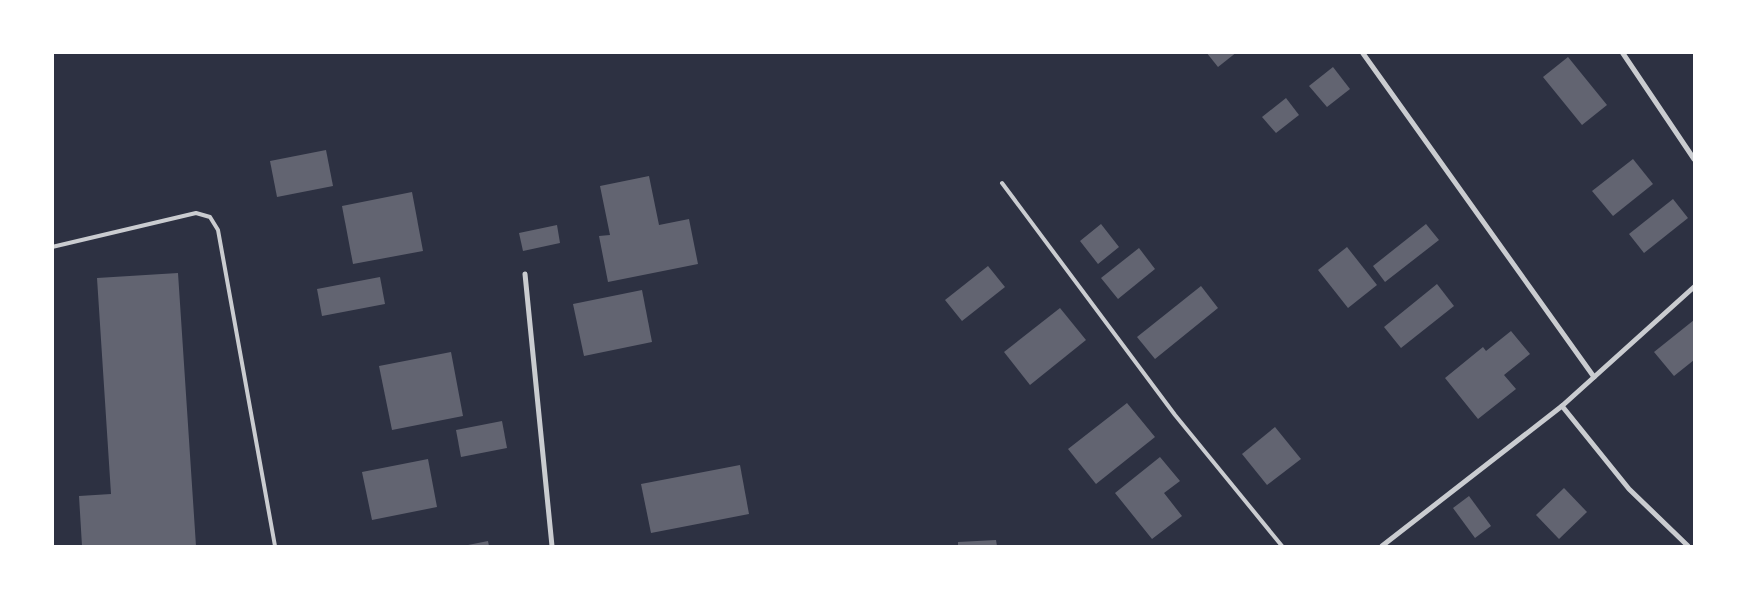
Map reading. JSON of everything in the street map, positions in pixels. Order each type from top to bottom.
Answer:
[{"type":"street","points":[[1362,52],[1594,377]]},
{"type":"street","points":[[1622,52],[1694,159]]},
{"type":"street","points":[[525,274],[552,546]]},
{"type":"street","points":[[1382,546],[1562,406],[1694,287]]},
{"type":"street","points":[[1562,406],[1629,489],[1688,546]]},
{"type":"lane","points":[[1002,183],[1175,415],[1282,546]]},
{"type":"lane","points":[[52,247],[196,213],[210,218],[218,230],[275,546]]},
{"type":"building","points":[[1206,52],[1237,52],[1218,67]]},
{"type":"building","points":[[1568,57],[1607,105],[1582,125],[1543,77]]},
{"type":"building","points":[[1333,67],[1350,89],[1327,107],[1309,86]]},
{"type":"building","points":[[1286,98],[1299,115],[1276,133],[1262,117]]},
{"type":"building","points":[[326,150],[333,186],[277,197],[270,161]]},
{"type":"building","points":[[1633,159],[1653,184],[1613,216],[1592,191]]},
{"type":"building","points":[[649,176],[659,225],[689,219],[698,264],[608,282],[599,236],[610,235],[600,186]]},
{"type":"building","points":[[412,192],[423,251],[353,264],[342,206]]},
{"type":"building","points":[[1673,199],[1688,218],[1644,253],[1629,234]]},
{"type":"building","points":[[1101,224],[1119,247],[1098,264],[1080,241]]},
{"type":"building","points":[[1426,224],[1439,240],[1385,282],[1373,266]]},
{"type":"building","points":[[557,225],[560,243],[523,251],[519,233]]},
{"type":"building","points":[[1347,247],[1377,285],[1348,308],[1318,270]]},
{"type":"building","points":[[1139,248],[1155,269],[1118,299],[1101,278]]},
{"type":"building","points":[[988,266],[1005,287],[962,321],[945,300]]},
{"type":"building","points":[[178,273],[196,546],[82,546],[79,496],[111,494],[97,278]]},
{"type":"building","points":[[380,277],[385,304],[322,316],[317,289]]},
{"type":"building","points":[[1437,284],[1454,306],[1401,348],[1384,327]]},
{"type":"building","points":[[1201,286],[1218,308],[1155,359],[1137,337]]},
{"type":"building","points":[[642,290],[652,342],[584,356],[573,304]]},
{"type":"building","points":[[1060,308],[1086,340],[1030,385],[1004,352]]},
{"type":"building","points":[[1694,320],[1694,360],[1674,376],[1654,352]]},
{"type":"building","points":[[1511,331],[1530,354],[1504,375],[1516,389],[1478,419],[1445,378],[1483,347],[1486,351]]},
{"type":"building","points":[[451,352],[463,416],[392,430],[379,366]]},
{"type":"building","points":[[1127,403],[1155,437],[1096,484],[1068,449]]},
{"type":"building","points":[[502,421],[507,448],[461,457],[456,430]]},
{"type":"building","points":[[1275,427],[1301,459],[1267,485],[1242,454]]},
{"type":"building","points":[[1160,457],[1180,481],[1164,493],[1182,516],[1152,539],[1115,493]]},
{"type":"building","points":[[428,459],[437,507],[372,520],[362,472]]},
{"type":"building","points":[[740,465],[749,514],[651,533],[641,484]]},
{"type":"building","points":[[1564,488],[1587,512],[1559,539],[1536,515]]},
{"type":"building","points":[[1469,496],[1491,526],[1475,538],[1453,508]]},
{"type":"building","points":[[996,540],[997,546],[958,546],[958,542]]},
{"type":"building","points":[[488,541],[489,546],[463,546]]}]
